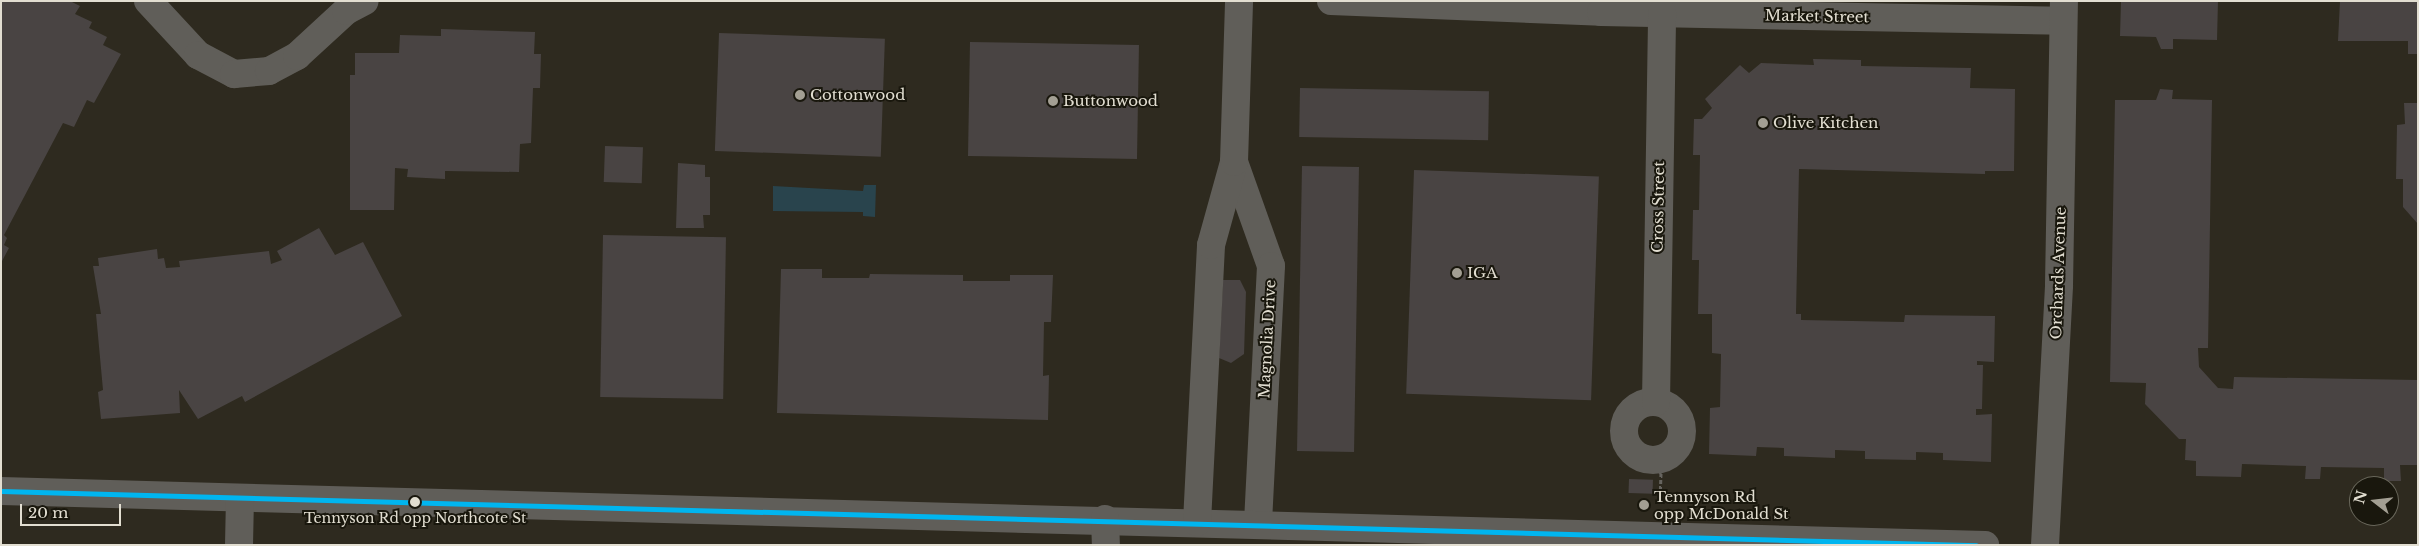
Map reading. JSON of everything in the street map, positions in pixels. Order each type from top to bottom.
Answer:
[{"type":"street","points":[[148,1],[198,55],[234,74],[269,71],[297,56],[346,11],[366,1]]},
{"type":"street","name":"Magnolia Drive","points":[[1197,522],[1211,245],[1234,162],[1239,1]]},
{"type":"street","name":"Market Street","points":[[1331,1],[1662,12],[2064,11]]},
{"type":"street","name":"Orchards Avenue","points":[[2045,545],[2059,285],[2064,11]]},
{"type":"street","name":"Cross Street","points":[[1656,402],[1662,12]]},
{"type":"street","name":"Magnolia Drive","points":[[1234,162],[1271,266],[1258,523]]},
{"type":"street","points":[[1656,402],[1673,410],[1679,418],[1682,436],[1672,454],[1651,461],[1629,450],[1623,431],[1625,422],[1637,406],[1656,402]]},
{"type":"street","points":[[1,491],[1105,532],[1197,522],[1258,523],[1556,538],[1985,545]]},
{"type":"street","points":[[239,545],[240,499]]},
{"type":"path","points":[[1651,461],[1661,474],[1660,500]]},
{"type":"water","points":[[864,185],[876,185],[875,217],[863,216],[863,212],[773,211],[773,186],[863,191]]},
{"type":"building","points":[[1,1],[70,1],[80,6],[75,14],[92,22],[89,28],[107,37],[103,45],[121,54],[94,103],[87,100],[74,127],[63,123],[4,235],[7,238],[4,245],[9,248],[1,263]]},
{"type":"building","points":[[2121,1],[2218,1],[2217,40],[2173,39],[2173,49],[2161,49],[2156,37],[2120,36]]},
{"type":"building","points":[[2340,1],[2418,1],[2418,54],[2408,54],[2408,41],[2338,41]]},
{"type":"building","points":[[441,29],[535,32],[534,54],[541,54],[540,88],[533,88],[531,143],[520,144],[519,172],[445,171],[445,179],[407,177],[408,169],[395,168],[394,210],[350,210],[350,75],[355,75],[355,53],[399,53],[400,35],[441,36]]},
{"type":"building","name":"Cottonwood","points":[[719,33],[885,39],[881,157],[715,151]]},
{"type":"building","name":"Buttonwood","points":[[970,42],[1139,45],[1137,159],[968,156]]},
{"type":"building","points":[[1813,59],[1861,60],[1861,66],[1971,68],[1970,88],[2015,89],[2014,171],[1985,171],[1985,174],[1799,169],[1796,314],[1801,314],[1801,320],[1904,322],[1905,315],[1995,316],[1994,362],[1977,361],[1977,365],[1983,365],[1982,409],[1976,409],[1976,415],[1992,414],[1991,462],[1943,460],[1943,453],[1916,452],[1916,460],[1865,459],[1865,451],[1835,450],[1835,458],[1784,456],[1784,448],[1757,447],[1756,456],[1709,454],[1710,408],[1720,407],[1721,354],[1712,353],[1712,314],[1698,314],[1699,260],[1692,260],[1693,210],[1699,210],[1700,155],[1693,155],[1694,119],[1702,119],[1712,108],[1705,99],[1740,65],[1749,73],[1761,63],[1814,65]]},
{"type":"building","points":[[1300,88],[1489,91],[1488,140],[1299,137]]},
{"type":"building","points":[[2160,89],[2173,90],[2172,99],[2212,100],[2208,348],[2198,348],[2199,367],[2218,388],[2233,389],[2234,377],[2418,380],[2418,465],[2400,465],[2401,481],[2399,481],[2399,476],[2384,476],[2384,468],[2321,467],[2320,479],[2305,479],[2306,466],[2242,464],[2241,477],[2196,476],[2196,461],[2185,460],[2186,439],[2179,439],[2145,404],[2146,383],[2110,382],[2115,100],[2156,100]]},
{"type":"building","points":[[2404,103],[2418,103],[2418,224],[2403,207],[2403,179],[2396,179],[2397,125],[2405,124]]},
{"type":"building","points":[[605,146],[643,147],[642,183],[604,182]]},
{"type":"building","points":[[678,163],[705,165],[705,177],[710,177],[710,215],[703,215],[704,228],[676,228]]},
{"type":"building","points":[[1302,166],[1359,167],[1354,452],[1297,451]]},
{"type":"building","points":[[1414,170],[1599,176],[1591,400],[1406,394]]},
{"type":"building","points":[[319,228],[335,255],[363,242],[402,316],[245,402],[242,396],[198,419],[179,390],[180,413],[101,419],[98,392],[103,390],[96,314],[101,314],[93,266],[99,266],[98,258],[157,249],[158,259],[164,258],[166,268],[180,267],[179,261],[269,251],[271,264],[282,260],[277,251]]},
{"type":"building","points":[[603,235],[726,237],[723,399],[600,397]]},
{"type":"building","points":[[781,269],[822,269],[822,278],[869,278],[870,274],[963,275],[963,281],[1010,281],[1010,275],[1053,275],[1051,322],[1044,322],[1043,376],[1049,375],[1048,420],[777,413]]},
{"type":"building","points":[[1223,280],[1240,280],[1246,292],[1244,354],[1231,363],[1219,358]]},
{"type":"building","points":[[1629,479],[1653,480],[1652,494],[1629,493]]},
{"type":"transit line","points":[[1,491],[1976,545]]},
{"type":"place","name":"Cottonwood","points":[[800,95]]},
{"type":"place","name":"Buttonwood","points":[[1053,101]]},
{"type":"place","name":"Olive Kitchen","points":[[1763,123]]},
{"type":"place","name":"IGA","points":[[1457,273]]},
{"type":"place","name":"Tennyson Rd opp Northcote St","points":[[415,502]]},
{"type":"place","name":"Tennyson Rd opp McDonald St","points":[[1644,505]]}]
